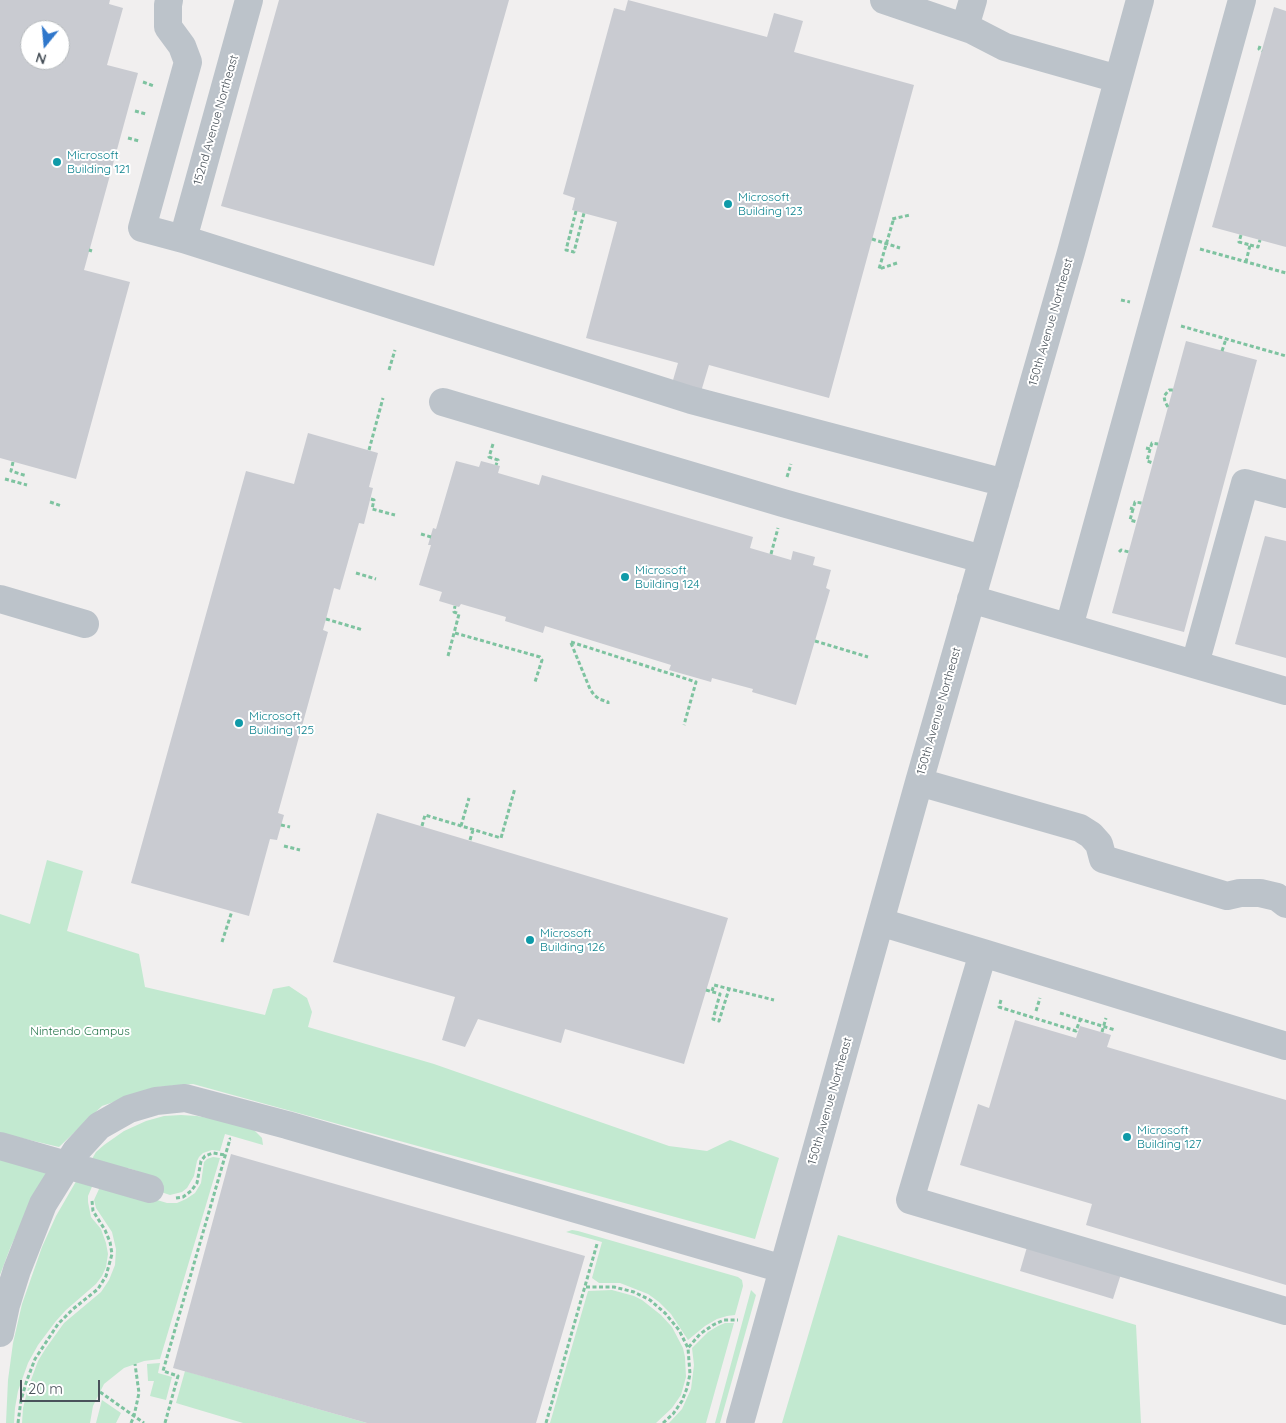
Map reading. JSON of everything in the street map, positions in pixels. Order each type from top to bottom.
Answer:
[{"type":"street","points":[[169,0],[168,27],[182,46],[188,62],[142,228],[183,239],[691,400],[1005,483]]},
{"type":"street","name":"152nd Avenue Northeast","points":[[183,239],[250,0]]},
{"type":"street","points":[[884,0],[965,27],[1005,47],[1118,79]]},
{"type":"street","points":[[965,27],[973,0]]},
{"type":"street","name":"150th Avenue Northeast","points":[[740,1423],[982,560],[1071,252],[1140,0]]},
{"type":"street","points":[[1069,627],[1242,0]]},
{"type":"street","points":[[188,62],[229,74]]},
{"type":"street","points":[[443,402],[982,560]]},
{"type":"street","points":[[1195,664],[1245,483],[1286,494]]},
{"type":"street","points":[[0,599],[85,624]]},
{"type":"street","points":[[971,599],[1286,691]]},
{"type":"street","points":[[920,782],[1080,828],[1091,835],[1099,844],[1103,859],[1227,896],[1240,893],[1260,893],[1278,897],[1286,904]]},
{"type":"street","points":[[880,922],[1286,1046]]},
{"type":"street","points":[[983,953],[910,1200],[1286,1311]]},
{"type":"street","points":[[0,1333],[6,1305],[17,1270],[43,1204],[76,1151],[99,1126],[129,1109],[156,1101],[185,1098],[286,1124],[783,1269]]},
{"type":"street","points":[[0,1146],[150,1189]]},
{"type":"path","points":[[1261,43],[1259,49],[1262,51]]},
{"type":"path","points":[[576,211],[566,250],[574,252],[584,213]]},
{"type":"path","points":[[897,263],[879,269],[892,219],[910,215]]},
{"type":"path","points":[[1241,235],[1239,242],[1250,245],[1258,247],[1260,240]]},
{"type":"path","points":[[872,239],[900,248]]},
{"type":"path","points":[[1246,262],[1250,245]]},
{"type":"path","points":[[1195,247],[1286,273]]},
{"type":"path","points":[[1177,325],[1286,356]]},
{"type":"path","points":[[1222,351],[1226,339]]},
{"type":"path","points":[[389,370],[396,350]]},
{"type":"path","points":[[1168,407],[1164,396],[1169,390],[1173,390]]},
{"type":"path","points":[[369,450],[383,398]]},
{"type":"path","points":[[494,441],[489,457],[498,460],[496,466]]},
{"type":"path","points":[[1150,449],[1147,461],[1153,463]]},
{"type":"path","points":[[13,462],[11,471],[27,476]]},
{"type":"path","points":[[5,479],[27,485]]},
{"type":"path","points":[[371,499],[374,500],[372,509],[395,515]]},
{"type":"path","points":[[50,502],[62,506]]},
{"type":"path","points":[[1133,509],[1130,520],[1137,522]]},
{"type":"path","points":[[770,554],[779,526]]},
{"type":"path","points":[[421,534],[431,536]]},
{"type":"path","points":[[356,573],[376,579]]},
{"type":"path","points":[[448,656],[459,614],[454,612],[455,606]]},
{"type":"path","points":[[326,619],[363,630]]},
{"type":"path","points":[[455,633],[540,657],[542,660],[535,682]]},
{"type":"path","points":[[815,641],[868,657]]},
{"type":"path","points":[[608,704],[608,702],[594,695],[590,689],[571,642],[696,682],[684,725]]},
{"type":"path","points":[[422,826],[425,815],[501,838],[516,788]]},
{"type":"path","points":[[461,826],[469,798]]},
{"type":"path","points":[[281,825],[290,827]]},
{"type":"path","points":[[470,840],[473,830]]},
{"type":"path","points":[[284,846],[300,850]]},
{"type":"path","points":[[222,942],[232,911]]},
{"type":"path","points":[[712,992],[714,985],[774,1000]]},
{"type":"path","points":[[706,990],[720,994],[712,1019],[719,1021],[729,988]]},
{"type":"path","points":[[1001,1000],[999,1007],[1076,1031],[1080,1020]]},
{"type":"path","points":[[1036,1011],[1038,1006]]},
{"type":"path","points":[[1060,1013],[1104,1025],[1115,1030]]},
{"type":"path","points":[[1102,1032],[1104,1025]]},
{"type":"path","points":[[165,1423],[178,1376],[163,1371],[230,1139],[239,1142]]},
{"type":"path","points":[[150,1189],[163,1198],[172,1199],[183,1196],[191,1191],[196,1183],[201,1161],[205,1156],[213,1153],[225,1155]]},
{"type":"path","points":[[18,1423],[21,1400],[35,1359],[58,1324],[98,1289],[106,1276],[112,1254],[110,1242],[105,1230],[92,1211],[91,1204],[95,1187],[100,1179],[105,1176]]},
{"type":"path","points":[[546,1423],[598,1244],[588,1242]]},
{"type":"path","points":[[586,1287],[614,1287],[634,1292],[650,1300],[665,1313],[679,1330],[688,1348],[690,1374],[682,1401],[673,1414],[663,1423]]},
{"type":"path","points":[[688,1348],[700,1334],[713,1325],[724,1320],[738,1320]]},
{"type":"path","points":[[132,1423],[139,1393],[135,1364]]},
{"type":"path","points":[[100,1392],[144,1423]]},
{"type":"green space","name":"Nintendo Campus","points":[[47,860],[83,871],[67,931],[139,954],[145,987],[265,1015],[273,989],[289,986],[307,998],[312,1012],[308,1027],[434,1064],[669,1146],[707,1151],[730,1140],[779,1158],[755,1239],[193,1084],[158,1087],[102,1106],[59,1147],[0,1133],[0,914],[30,924]]},
{"type":"green space","points":[[181,1115],[214,1119],[254,1130],[262,1138],[263,1145],[225,1134],[220,1151],[212,1150],[203,1153],[199,1157],[194,1176],[187,1188],[182,1192],[170,1195],[158,1191],[137,1171],[92,1159],[96,1152],[104,1145],[124,1131],[146,1121],[164,1116]]},
{"type":"green space","points":[[0,1154],[49,1168],[11,1246],[0,1275]]},
{"type":"green space","points":[[213,1157],[220,1158],[160,1359],[144,1361],[124,1368],[104,1384],[93,1406],[90,1423],[22,1423],[23,1408],[28,1388],[38,1361],[64,1323],[101,1292],[109,1280],[115,1265],[116,1249],[112,1232],[96,1208],[94,1200],[99,1189],[104,1184],[167,1203],[177,1203],[195,1193],[201,1183],[204,1162]]},
{"type":"green space","points":[[78,1178],[94,1182],[88,1196],[88,1202],[91,1217],[101,1229],[106,1243],[108,1254],[106,1267],[96,1284],[66,1310],[38,1345],[28,1363],[18,1391],[14,1423],[6,1423],[8,1380],[13,1343],[22,1304],[42,1247],[56,1216]]},
{"type":"green space","points":[[572,1230],[738,1277],[742,1280],[743,1286],[735,1315],[717,1319],[688,1340],[671,1314],[648,1294],[620,1283],[599,1283],[592,1278],[602,1242],[566,1232]]},
{"type":"green space","points":[[838,1235],[1136,1325],[1141,1423],[782,1423]]},
{"type":"green space","points":[[612,1290],[642,1300],[661,1315],[672,1327],[683,1348],[685,1357],[686,1377],[681,1395],[672,1408],[656,1423],[550,1423],[588,1291]]},
{"type":"green space","points":[[751,1290],[756,1295],[720,1423],[715,1423]]},
{"type":"green space","points":[[725,1323],[734,1323],[706,1423],[669,1423],[682,1409],[691,1389],[694,1365],[692,1348],[708,1332]]},
{"type":"green space","points":[[160,1363],[158,1373],[172,1377],[166,1400],[150,1396],[154,1381],[148,1381],[147,1364]]},
{"type":"green space","points":[[185,1371],[367,1423],[243,1423],[176,1403]]},
{"type":"green space","points":[[102,1400],[121,1413],[116,1423],[96,1423]]},
{"type":"building","name":"Microsoft Building 121","points":[[0,0],[110,0],[109,4],[123,8],[107,65],[138,73],[84,270],[130,282],[76,479],[0,458]]},
{"type":"building","points":[[279,0],[509,0],[434,266],[221,206]]},
{"type":"building","name":"Microsoft Building 123","points":[[628,0],[767,37],[774,13],[803,21],[794,52],[914,85],[829,398],[709,365],[700,395],[671,387],[678,363],[586,338],[617,222],[572,210],[575,198],[563,194],[614,8],[625,11]]},
{"type":"building","points":[[1274,7],[1286,11],[1286,247],[1212,227]]},
{"type":"building","points":[[1186,341],[1257,360],[1184,632],[1112,613]]},
{"type":"building","name":"Microsoft Building 125","points":[[308,433],[378,453],[369,487],[373,488],[364,524],[359,523],[340,590],[334,588],[323,630],[328,632],[278,813],[284,815],[277,840],[270,839],[249,916],[131,883],[246,471],[294,484]]},
{"type":"building","name":"Microsoft Building 124","points":[[456,461],[479,467],[481,461],[500,466],[498,473],[539,485],[542,475],[753,537],[750,548],[791,560],[793,551],[815,557],[813,565],[831,570],[826,588],[830,590],[796,705],[752,692],[753,689],[712,678],[711,682],[669,670],[671,665],[545,626],[543,633],[505,621],[506,617],[461,604],[459,607],[439,601],[442,592],[419,585],[431,545],[428,545],[433,528],[436,529]]},
{"type":"building","points":[[1265,536],[1286,541],[1286,658],[1235,644]]},
{"type":"building","name":"Microsoft Building 126","points":[[377,813],[728,918],[684,1064],[565,1029],[561,1043],[478,1019],[465,1047],[442,1040],[455,997],[333,962]]},
{"type":"building","name":"Microsoft Building 127","points":[[1015,1020],[1076,1038],[1080,1026],[1111,1035],[1107,1047],[1286,1100],[1286,1285],[1086,1225],[1092,1204],[960,1165],[978,1104],[989,1108]]},
{"type":"building","points":[[231,1154],[585,1256],[536,1423],[367,1423],[173,1368]]},
{"type":"building","points":[[1027,1247],[1121,1274],[1113,1299],[1020,1271]]},
{"type":"place","name":"Microsoft Building 121","points":[[57,162]]},
{"type":"place","name":"Microsoft Building 123","points":[[728,204]]},
{"type":"place","name":"Microsoft Building 124","points":[[625,577]]},
{"type":"place","name":"Microsoft Building 125","points":[[239,723]]},
{"type":"place","name":"Microsoft Building 126","points":[[530,940]]},
{"type":"place","name":"Microsoft Building 127","points":[[1127,1137]]}]
